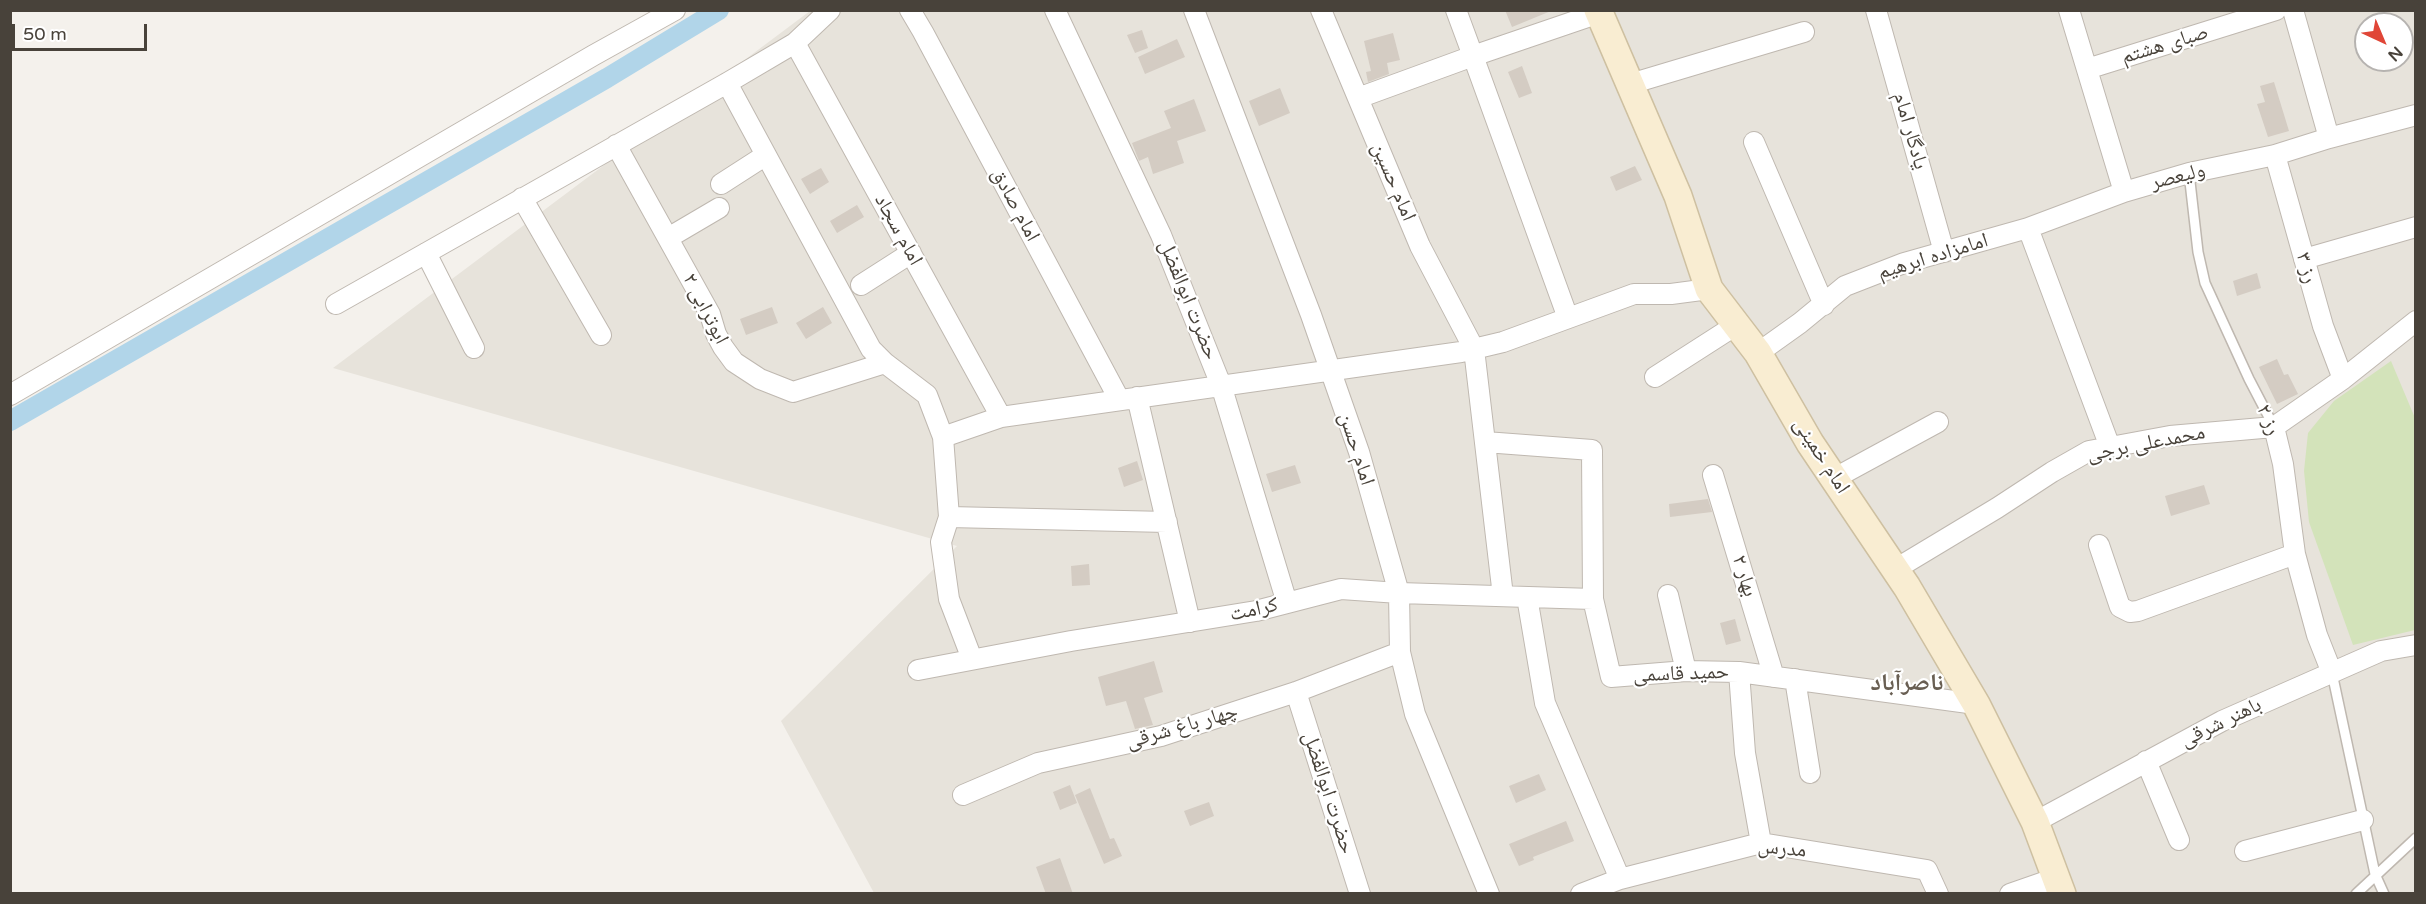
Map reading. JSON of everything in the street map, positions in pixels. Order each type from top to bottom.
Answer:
[{"type":"street","points":[[10,395],[675,10]]},
{"type":"street","points":[[336,304],[795,43],[830,10]]},
{"type":"street","name":"امام صادق","points":[[910,10],[1128,398],[1167,522],[1190,622]]},
{"type":"street","name":"حضرت ابوالفضل","points":[[1055,10],[1161,235],[1221,385],[1287,603]]},
{"type":"street","name":"امام حسن","points":[[1194,10],[1330,369],[1359,452],[1399,593],[1400,652],[1415,714],[1489,894]]},
{"type":"street","name":"امام حسین","points":[[1321,10],[1420,246],[1473,349],[1503,596]]},
{"type":"street","points":[[1456,10],[1568,318]]},
{"type":"street","name":"یادگار امام","points":[[1876,10],[1944,252]]},
{"type":"street","name":"ولیعصر","points":[[2069,10],[2124,192],[2189,173],[2275,155],[2415,115]]},
{"type":"street","name":"صبای هشتم","points":[[2087,69],[2276,10]]},
{"type":"street","points":[[2293,10],[2329,138]]},
{"type":"street","points":[[1358,98],[1598,12]]},
{"type":"street","name":"امام خمینی","points":[[1598,12],[1678,196],[1709,289],[1758,353],[1810,442],[1907,587],[1977,704],[2035,822],[2059,886]]},
{"type":"street","points":[[1630,84],[1804,32]]},
{"type":"street","name":"امام سجاد","points":[[795,43],[1001,417]]},
{"type":"street","points":[[727,83],[871,349],[885,363],[927,395],[943,437],[949,517],[941,542],[949,598],[972,659]]},
{"type":"street","points":[[1754,142],[1824,305]]},
{"type":"street","name":"ابوترابی ۲","points":[[616,144],[710,314],[723,347],[734,362],[760,379],[793,392],[885,363]]},
{"type":"street","points":[[721,184],[766,155]]},
{"type":"street","name":"رز ۳","points":[[2275,155],[2323,326],[2343,379]]},
{"type":"street","name":"امامزاده ابرهیم","points":[[1758,353],[1824,305],[1845,286],[1904,263],[2028,228],[2124,192]]},
{"type":"street","points":[[522,198],[601,335]]},
{"type":"street","points":[[668,238],[719,208]]},
{"type":"street","points":[[2304,259],[2415,227]]},
{"type":"street","points":[[2028,228],[2110,447]]},
{"type":"street","points":[[426,253],[474,348]]},
{"type":"street","points":[[861,285],[911,253]]},
{"type":"street","points":[[943,437],[1001,417],[1473,349],[1503,342],[1634,294],[1671,294],[1709,289]]},
{"type":"street","name":"محمدعلی برجی","points":[[1894,570],[2089,451],[2170,436],[2274,427],[2343,379],[2415,321]]},
{"type":"street","points":[[1655,377],[1736,325]]},
{"type":"street","points":[[1835,478],[1938,422]]},
{"type":"street","name":"رز ۲","points":[[2274,427],[2283,464],[2295,554],[2317,635],[2332,673]]},
{"type":"street","name":"حمید قاسمی","points":[[1485,442],[1592,450],[1593,599],[1611,676],[1686,671],[1739,672],[1977,704]]},
{"type":"street","name":"بهار ۲","points":[[1713,475],[1774,677]]},
{"type":"street","points":[[949,517],[1167,522]]},
{"type":"street","points":[[2099,545],[2120,607],[2130,612],[2295,554]]},
{"type":"street","name":"کرامت","points":[[918,670],[1256,611],[1341,589],[1593,599]]},
{"type":"street","points":[[1668,595],[1686,671]]},
{"type":"street","points":[[1527,597],[1545,703],[1620,879]]},
{"type":"street","name":"باهنر شرقی","points":[[2035,822],[2222,721],[2381,651],[2415,645]]},
{"type":"street","name":"چهار باغ شرقی","points":[[963,795],[1038,763],[1161,736],[1296,692],[1400,652]]},
{"type":"street","points":[[1739,672],[1745,753],[1761,843]]},
{"type":"street","points":[[1795,679],[1810,773]]},
{"type":"street","name":"حضرت ابوالفضل","points":[[1296,692],[1360,894]]},
{"type":"street","points":[[2146,761],[2179,840]]},
{"type":"street","points":[[2245,851],[2363,820]]},
{"type":"street","name":"مدرس","points":[[1581,894],[1620,879],[1761,843],[1927,870],[1938,894]]},
{"type":"street","points":[[2010,894],[2059,886]]},
{"type":"lane","name":"رز ۲","points":[[2189,173],[2198,252],[2205,283],[2249,380],[2274,427]]},
{"type":"lane","points":[[2332,673],[2375,874],[2384,894]]},
{"type":"lane","points":[[2356,894],[2415,838]]},
{"type":"shaded area","points":[[810,11],[2415,11],[2415,893],[874,893],[781,721],[957,546],[333,368]]},
{"type":"green space","points":[[2391,361],[2415,418],[2415,630],[2353,645],[2309,522],[2304,471],[2308,433],[2334,401]]},
{"type":"building","points":[[1505,10],[1551,10],[1551,11],[1512,27]]},
{"type":"building","points":[[1142,30],[1148,48],[1135,53],[1127,35]]},
{"type":"building","points":[[1393,33],[1400,60],[1387,63],[1389,74],[1368,82],[1366,72],[1371,71],[1364,41]]},
{"type":"building","points":[[1177,39],[1185,57],[1145,74],[1138,57]]},
{"type":"building","points":[[1522,66],[1532,93],[1519,98],[1508,72]]},
{"type":"building","points":[[2274,82],[2289,131],[2268,137],[2257,104],[2265,102],[2260,86]]},
{"type":"building","points":[[1280,88],[1290,113],[1259,126],[1249,101]]},
{"type":"building","points":[[1194,99],[1206,131],[1177,141],[1184,163],[1153,174],[1148,157],[1139,161],[1132,143],[1171,128],[1164,111]]},
{"type":"building","points":[[1635,166],[1642,180],[1616,191],[1610,177]]},
{"type":"building","points":[[821,168],[829,182],[810,194],[801,179]]},
{"type":"building","points":[[857,205],[864,217],[837,233],[830,221]]},
{"type":"building","points":[[2257,273],[2261,288],[2237,296],[2233,281]]},
{"type":"building","points":[[772,307],[778,323],[746,335],[740,319]]},
{"type":"building","points":[[823,307],[832,323],[806,339],[796,323]]},
{"type":"building","points":[[2277,359],[2284,375],[2288,374],[2298,394],[2277,404],[2259,367]]},
{"type":"building","points":[[1137,461],[1143,480],[1124,487],[1118,468]]},
{"type":"building","points":[[1295,465],[1301,483],[1272,492],[1266,474]]},
{"type":"building","points":[[2204,485],[2210,504],[2171,516],[2165,496]]},
{"type":"building","points":[[1708,499],[1712,512],[1670,517],[1669,504]]},
{"type":"building","points":[[1089,564],[1090,585],[1072,586],[1071,566]]},
{"type":"building","points":[[1735,619],[1741,641],[1726,645],[1720,623]]},
{"type":"building","points":[[1154,661],[1163,692],[1144,698],[1153,725],[1135,729],[1126,701],[1106,706],[1098,677]]},
{"type":"building","points":[[1539,774],[1546,790],[1516,803],[1509,786]]},
{"type":"building","points":[[1070,785],[1077,803],[1060,810],[1053,792]]},
{"type":"building","points":[[1090,788],[1110,839],[1114,838],[1122,856],[1104,864],[1075,795]]},
{"type":"building","points":[[1209,802],[1214,816],[1190,826],[1184,811]]},
{"type":"building","points":[[1566,821],[1574,841],[1533,857],[1534,860],[1519,866],[1509,844]]},
{"type":"building","points":[[1060,858],[1073,894],[1046,894],[1036,867]]},
{"type":"waterway","points":[[10,421],[607,78],[719,10]]},
{"type":"district","name":"ناصرآباد","points":[[1907,684]]}]
